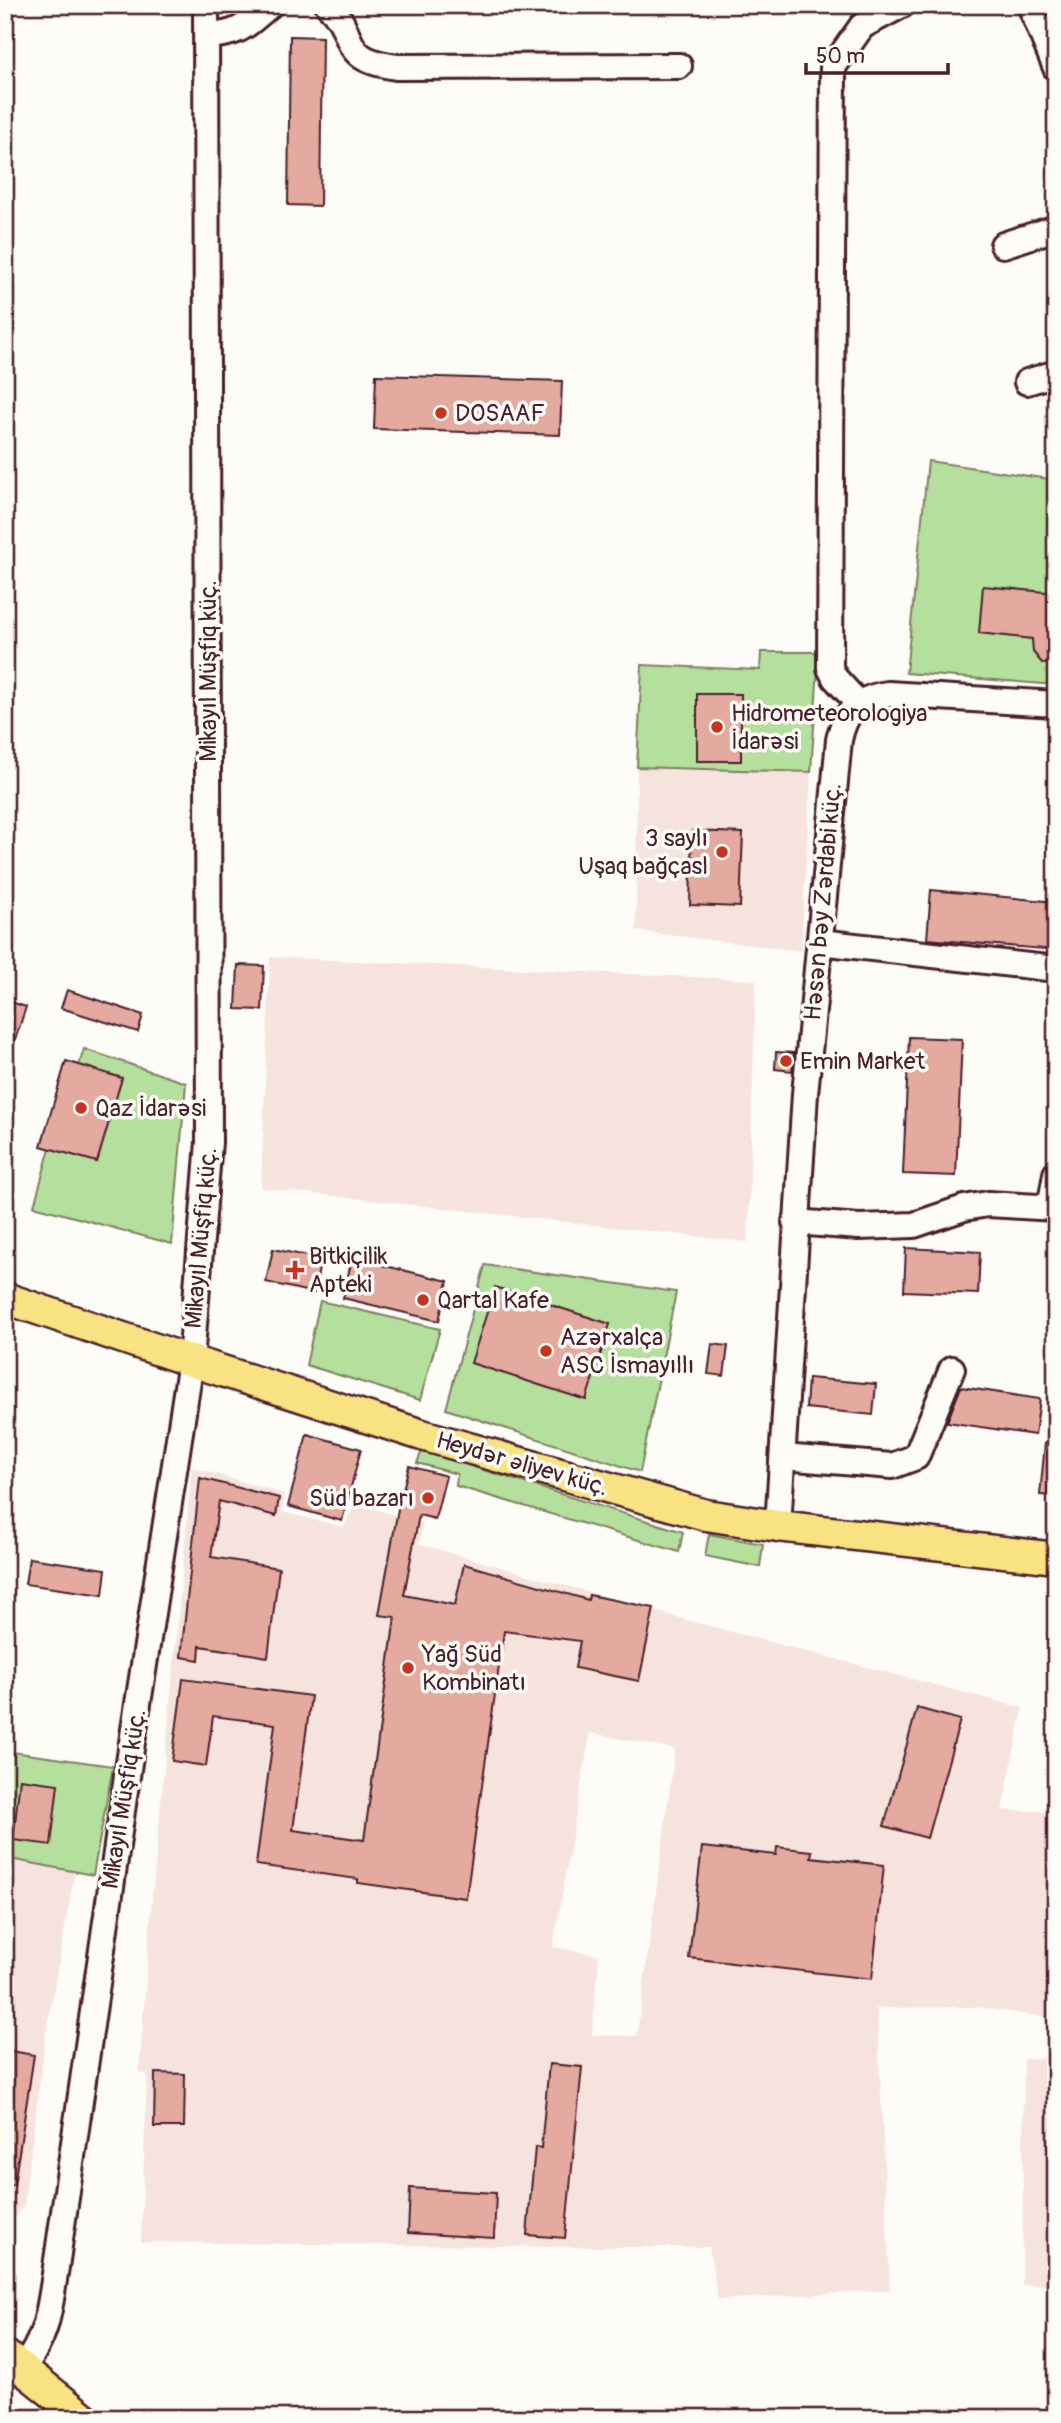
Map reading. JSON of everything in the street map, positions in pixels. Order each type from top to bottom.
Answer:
[{"type":"main road","name":"Heydər Əliyev küç.","points":[[5,1298],[422,1435],[706,1515],[778,1526],[1056,1558]]},
{"type":"main road","points":[[14,2361],[84,2418]]},
{"type":"street","name":"Mikayıl Müşfiq küç.","points":[[14,2361],[37,2350],[44,2333],[55,2274],[131,1749],[191,1361],[209,1142],[206,5]]},
{"type":"street","points":[[207,36],[240,30],[270,5]]},
{"type":"street","points":[[328,5],[350,46],[360,56],[376,64],[397,67],[679,66]]},
{"type":"street","points":[[902,5],[862,26],[833,67],[830,668],[835,678],[858,703],[873,696],[888,694],[1056,704]]},
{"type":"street","points":[[1030,5],[1056,68]]},
{"type":"street","points":[[1003,245],[1056,228]]},
{"type":"street","points":[[1027,382],[1056,373]]},
{"type":"street","name":"Həsən bəy Zərdabi küç.","points":[[778,1526],[795,1222],[839,740],[842,724],[858,703]]},
{"type":"street","points":[[820,942],[1056,969]]},
{"type":"street","points":[[795,1222],[859,1227],[914,1225],[964,1208],[988,1204],[1053,1208],[1056,1174]]},
{"type":"street","points":[[783,1457],[892,1466],[916,1457],[952,1369]]},
{"type":"shaded area","name":"3 saylı Uşaq bağçasl","points":[[637,767],[811,772],[801,951],[636,931]]},
{"type":"shaded area","points":[[270,957],[756,980],[748,1242],[261,1188]]},
{"type":"shaded area","points":[[192,1467],[284,1494],[282,1512],[344,1527],[355,1505],[378,1510],[423,1524],[419,1544],[694,1622],[1023,1708],[1002,1810],[1056,1812],[1056,2019],[977,2007],[877,2008],[890,2290],[718,2300],[709,2247],[141,2242],[147,2074],[139,2073],[151,1910]],"holes":[[[590,1733],[675,1749],[637,2036],[592,2035],[599,1955],[553,1947]]]},
{"type":"shaded area","points":[[5,1858],[75,1871],[46,2033],[24,2205],[5,2234]]},
{"type":"shaded area","points":[[1056,2058],[1056,2285],[1022,2285],[1024,2059]]},
{"type":"green space","points":[[928,461],[1056,480],[1056,685],[906,673]]},
{"type":"green space","points":[[761,652],[819,652],[811,772],[637,767],[642,665],[760,670]]},
{"type":"green space","points":[[84,1049],[186,1083],[172,1244],[34,1206],[50,1148],[97,1162],[122,1078],[79,1065]]},
{"type":"green space","points":[[485,1265],[676,1292],[640,1472],[446,1409]]},
{"type":"green space","points":[[320,1301],[440,1329],[420,1400],[306,1365]]},
{"type":"green space","points":[[422,1451],[683,1532],[679,1552],[456,1486],[457,1474],[417,1463]]},
{"type":"green space","points":[[709,1534],[763,1544],[760,1567],[705,1556]]},
{"type":"green space","points":[[5,1751],[113,1766],[93,1875],[5,1858]]},
{"type":"building","points":[[290,36],[322,37],[320,206],[288,205]]},
{"type":"building","points":[[376,375],[562,381],[560,435],[374,429]]},
{"type":"building","points":[[983,586],[1056,593],[1056,667],[1042,663],[1033,652],[1032,639],[979,633]]},
{"type":"building","points":[[697,694],[741,694],[741,761],[697,761]]},
{"type":"building","points":[[692,831],[743,833],[740,907],[690,905]]},
{"type":"building","points":[[931,890],[1056,902],[1056,950],[927,939]]},
{"type":"building","points":[[238,965],[264,966],[262,1010],[236,1009]]},
{"type":"building","points":[[67,990],[143,1015],[138,1032],[61,1008]]},
{"type":"building","points":[[5,1000],[26,1007],[8,1061],[5,1061]]},
{"type":"building","points":[[909,1037],[962,1039],[956,1176],[903,1174]]},
{"type":"building","points":[[776,1052],[794,1053],[792,1071],[775,1069]]},
{"type":"building","points":[[66,1061],[122,1078],[97,1162],[41,1146]]},
{"type":"building","points":[[906,1248],[980,1252],[978,1294],[904,1291]]},
{"type":"building","points":[[273,1249],[321,1259],[314,1293],[266,1282]]},
{"type":"building","points":[[352,1258],[448,1281],[439,1321],[343,1298]]},
{"type":"building","points":[[495,1287],[610,1324],[586,1400],[471,1363]]},
{"type":"building","points":[[712,1344],[728,1346],[724,1376],[708,1374]]},
{"type":"building","points":[[808,1378],[876,1384],[873,1415],[806,1408]]},
{"type":"building","points":[[961,1387],[1040,1399],[1035,1435],[947,1422]]},
{"type":"building","points":[[307,1434],[361,1449],[342,1521],[288,1506]]},
{"type":"building","points":[[1045,1443],[1056,1444],[1056,1496],[1040,1495]]},
{"type":"building","points":[[409,1466],[446,1476],[435,1519],[419,1515],[404,1595],[455,1605],[464,1564],[588,1600],[589,1595],[654,1608],[639,1681],[575,1668],[580,1641],[504,1631],[466,1898],[256,1865],[275,1724],[213,1716],[206,1766],[172,1761],[183,1679],[311,1696],[293,1830],[364,1840],[395,1617],[379,1615],[398,1509]]},
{"type":"building","points":[[200,1478],[279,1498],[276,1516],[219,1501],[211,1557],[279,1568],[268,1657],[200,1646],[199,1660],[181,1657]]},
{"type":"building","points":[[29,1558],[106,1569],[103,1595],[25,1584]]},
{"type":"building","points":[[917,1708],[960,1720],[927,1838],[884,1826]]},
{"type":"building","points":[[20,1779],[58,1784],[51,1845],[13,1840]]},
{"type":"building","points":[[702,1847],[776,1855],[777,1847],[812,1851],[811,1857],[884,1865],[872,1979],[689,1958]]},
{"type":"building","points":[[11,2051],[34,2055],[14,2185],[5,2185],[5,2089]]},
{"type":"building","points":[[549,2064],[582,2067],[565,2238],[527,2235],[535,2147],[541,2148]]},
{"type":"building","points":[[155,2073],[185,2074],[184,2127],[154,2127]]},
{"type":"building","points":[[410,2188],[496,2193],[494,2238],[408,2233]]},
{"type":"place","name":"DOSAAF","points":[[441,413]]},
{"type":"place","name":"Hidrometeorologiya İdarəsi","points":[[717,727]]},
{"type":"place","name":"3 saylı Uşaq bağçasl","points":[[722,852]]},
{"type":"place","name":"Emin Market","points":[[786,1061]]},
{"type":"place","name":"Qaz İdarəsi","points":[[81,1108]]},
{"type":"place","name":"Bitkiçilik Apteki","points":[[295,1270]]},
{"type":"place","name":"Qartal Kafe","points":[[423,1300]]},
{"type":"place","name":"Azərxalça ASC İsmayıllı","points":[[546,1351]]},
{"type":"place","name":"Süd bazarı","points":[[428,1498]]},
{"type":"place","name":"Yağ Süd Kombinatı","points":[[408,1668]]}]
